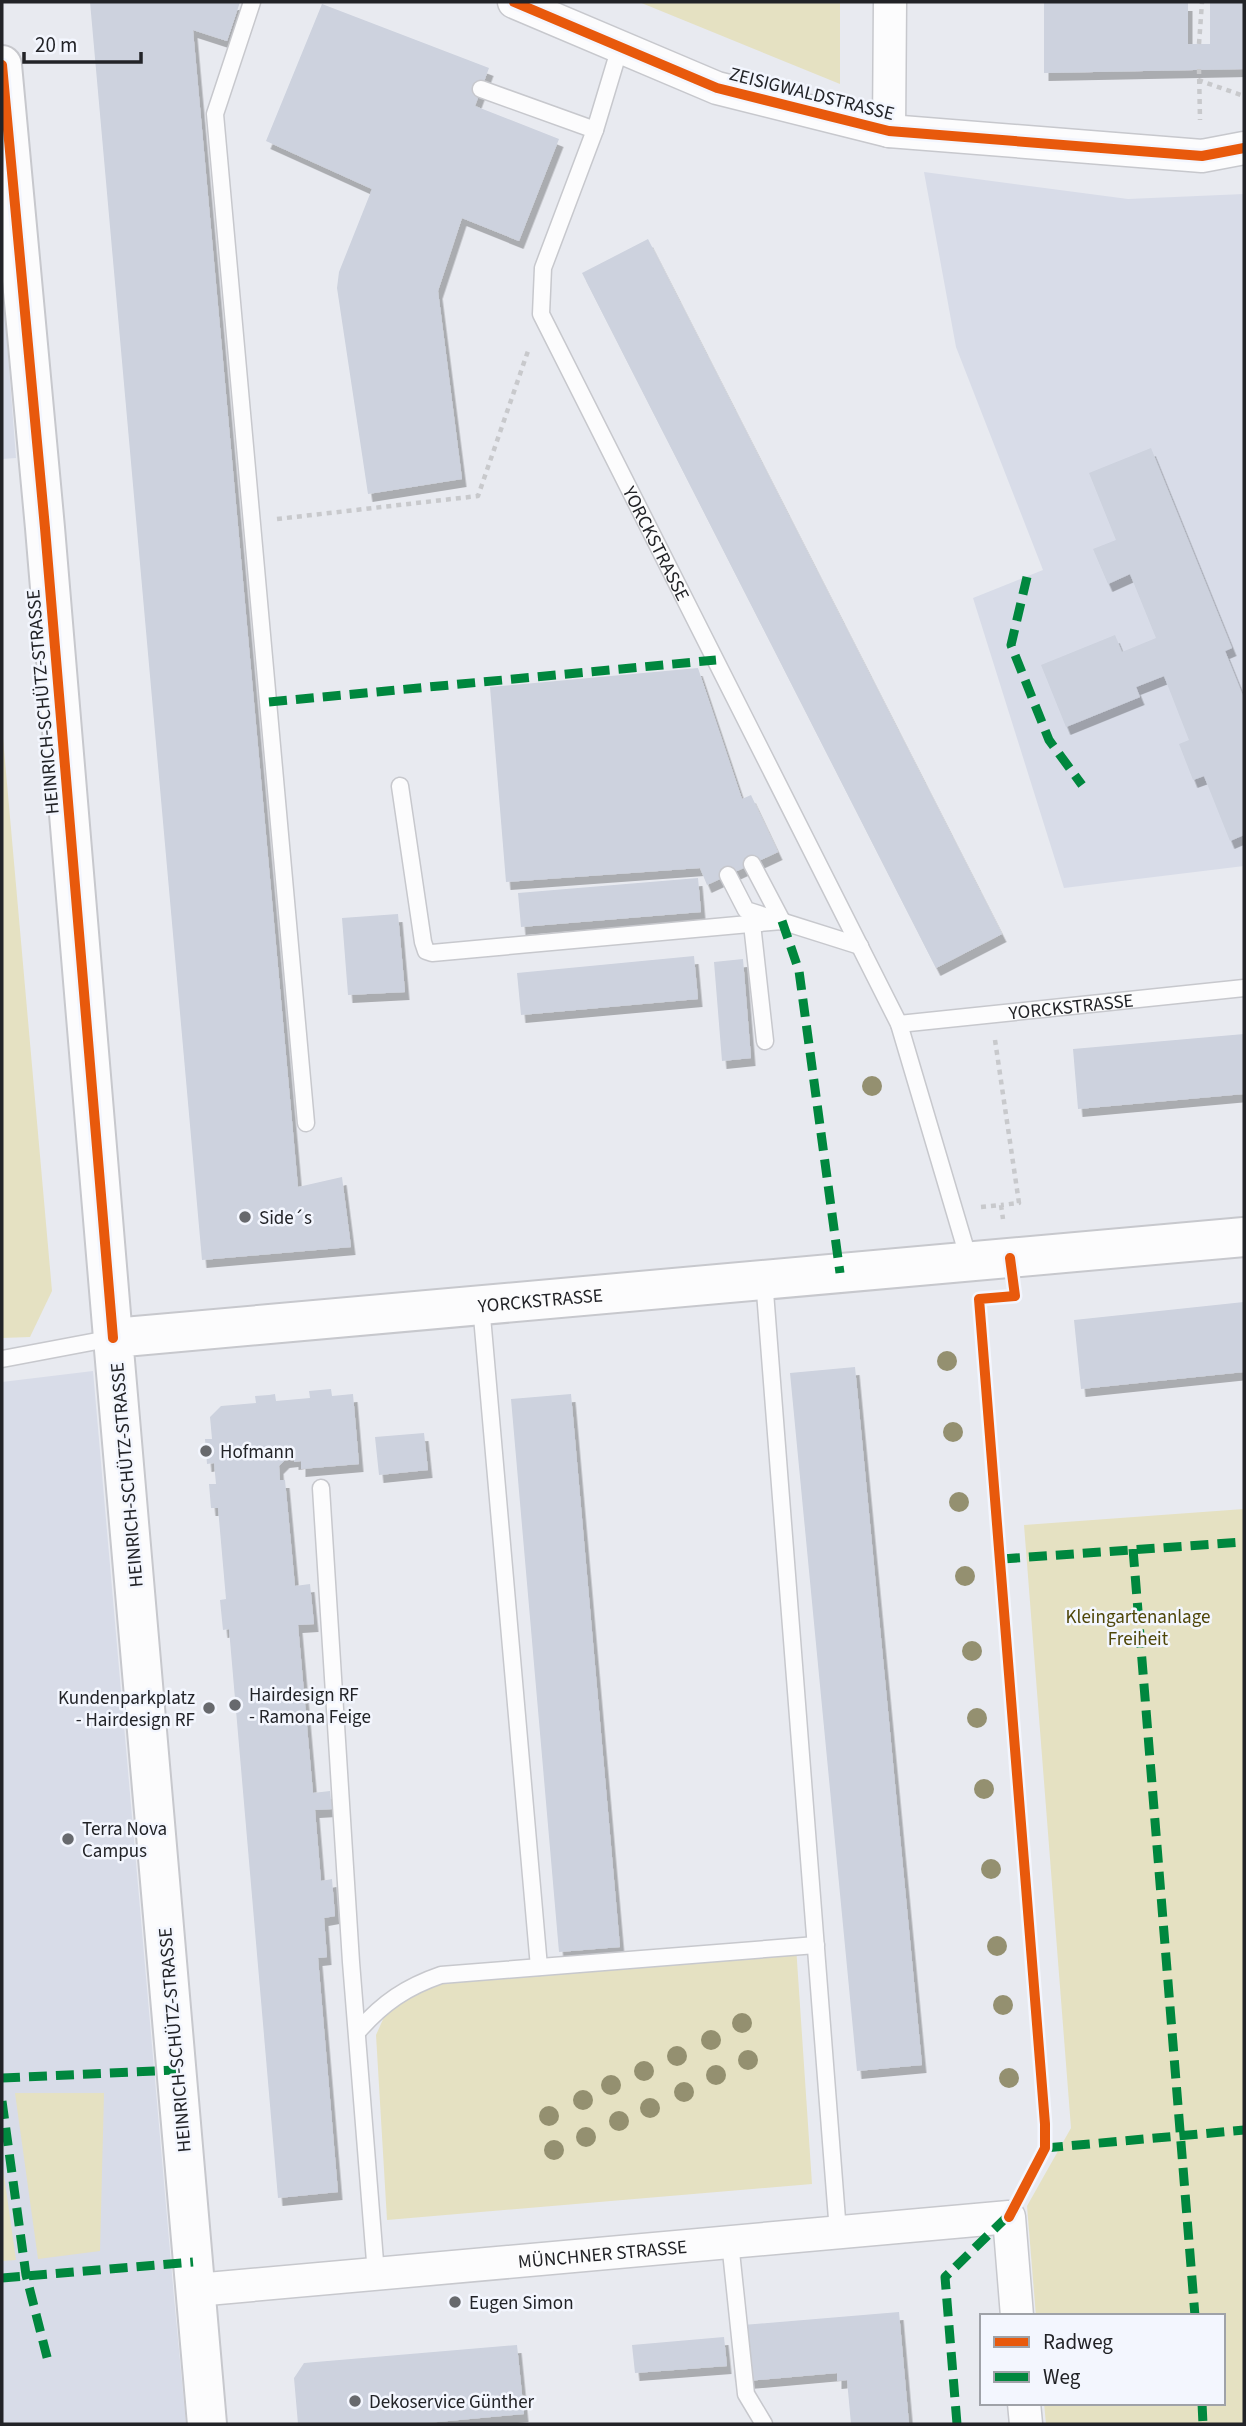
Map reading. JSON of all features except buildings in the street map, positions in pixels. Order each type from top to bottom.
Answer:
[{"type":"main road","name":"HEINRICH-SCHÜTZ-STRASSE","points":[[2,65],[7,181],[46,541],[207,2424]]},
{"type":"main road","name":"YORCKSTRASSE","points":[[113,1338],[1244,1237]]},
{"type":"street","name":"ZEISIGWALDSTRASSE","points":[[514,2],[718,88],[889,131],[1202,156],[1244,148]]},
{"type":"street","name":"ZEISIGWALDSTRASSE","points":[[889,131],[890,2]]},
{"type":"street","name":"MÜNCHNER STRASSE","points":[[196,2290],[1009,2217],[1017,2314]]},
{"type":"street","points":[[1024,2405],[1026,2424]]},
{"type":"lane","points":[[253,2],[215,114],[306,1123]]},
{"type":"lane","name":"YORCKSTRASSE","points":[[620,47],[595,130],[543,268],[541,314],[899,1024],[969,1260]]},
{"type":"lane","points":[[481,89],[595,130]]},
{"type":"lane","points":[[400,786],[426,951],[432,953],[782,921]]},
{"type":"lane","points":[[752,864],[782,921]]},
{"type":"lane","points":[[729,875],[746,910],[860,946]]},
{"type":"lane","points":[[751,923],[765,1041]]},
{"type":"lane","name":"YORCKSTRASSE","points":[[899,1024],[1244,988]]},
{"type":"lane","points":[[764,1279],[838,2232]]},
{"type":"lane","points":[[481,1305],[540,1967]]},
{"type":"lane","points":[[2,1359],[113,1338]]},
{"type":"lane","points":[[321,1488],[351,1962],[359,2030],[376,2274]]},
{"type":"lane","points":[[359,2030],[380,2006],[410,1986],[441,1975],[816,1945]]},
{"type":"lane","points":[[730,2242],[746,2394],[764,2424]]},
{"type":"path","points":[[1199,44],[1202,2]]},
{"type":"path","points":[[1199,68],[1202,156]]},
{"type":"path","points":[[1198,80],[1244,96]]},
{"type":"path","points":[[252,521],[478,496],[541,314]]},
{"type":"path","points":[[991,1014],[1019,1203],[1001,1205]]},
{"type":"shaded area","points":[[924,172],[1128,199],[1244,194],[1244,866],[1064,888],[973,598],[1043,570],[956,347]]},
{"type":"shaded area","points":[[2,275],[16,458],[2,459]]},
{"type":"shaded area","name":"Terra Nova Campus","points":[[93,1371],[186,2424],[2,2424],[2,1382]]},
{"type":"green space","points":[[639,2],[840,2],[840,84]]},
{"type":"green space","points":[[2,727],[52,1291],[30,1337],[2,1338]]},
{"type":"green space","name":"Kleingartenanlage Freiheit","points":[[1244,1509],[1244,2424],[1046,2424],[1044,2405],[1225,2405],[1225,2314],[1036,2314],[1027,2206],[1071,2128],[1024,1525]]},
{"type":"green space","points":[[796,1946],[812,2184],[387,2220],[376,2035],[389,2006],[436,1979]]},
{"type":"green space","points":[[15,2093],[104,2093],[100,2251],[38,2259]]},
{"type":"green space","points":[[2,2161],[16,2260],[2,2261]]},
{"type":"marked path","points":[[1027,577],[1011,645],[1049,740],[1082,785]]},
{"type":"marked path","points":[[269,702],[716,660]]},
{"type":"marked path","points":[[782,921],[799,971],[840,1273]]},
{"type":"marked path","points":[[1002,1559],[1244,1542]]},
{"type":"marked path","points":[[1133,1549],[1195,2314]]},
{"type":"marked path","points":[[2,2078],[176,2070]]},
{"type":"marked path","points":[[2,2101],[26,2275],[49,2365]]},
{"type":"marked path","points":[[1045,2148],[1244,2130]]},
{"type":"marked path","points":[[957,2424],[945,2277],[1012,2212]]},
{"type":"marked path","points":[[2,2278],[193,2262]]},
{"type":"marked path","points":[[1202,2405],[1203,2424]]},
{"type":"cycle path","points":[[514,2],[717,88],[889,131],[1202,156],[1244,148]]},
{"type":"cycle path","points":[[2,65],[45,528],[113,1338]]},
{"type":"cycle path","points":[[1009,2217],[1045,2148],[979,1299],[1015,1296],[1010,1258]]},
{"type":"place","name":"Side´s","points":[[245,1217]]},
{"type":"place","name":"Hofmann","points":[[206,1451]]},
{"type":"place","name":"Hairdesign RF - Ramona Feige","points":[[235,1705]]},
{"type":"place","name":"Kundenparkplatz - Hairdesign RF","points":[[209,1708]]},
{"type":"place","name":"Terra Nova Campus","points":[[68,1839]]},
{"type":"place","name":"Eugen Simon","points":[[455,2302]]},
{"type":"place","name":"Dekoservice Günther","points":[[355,2401]]}]
